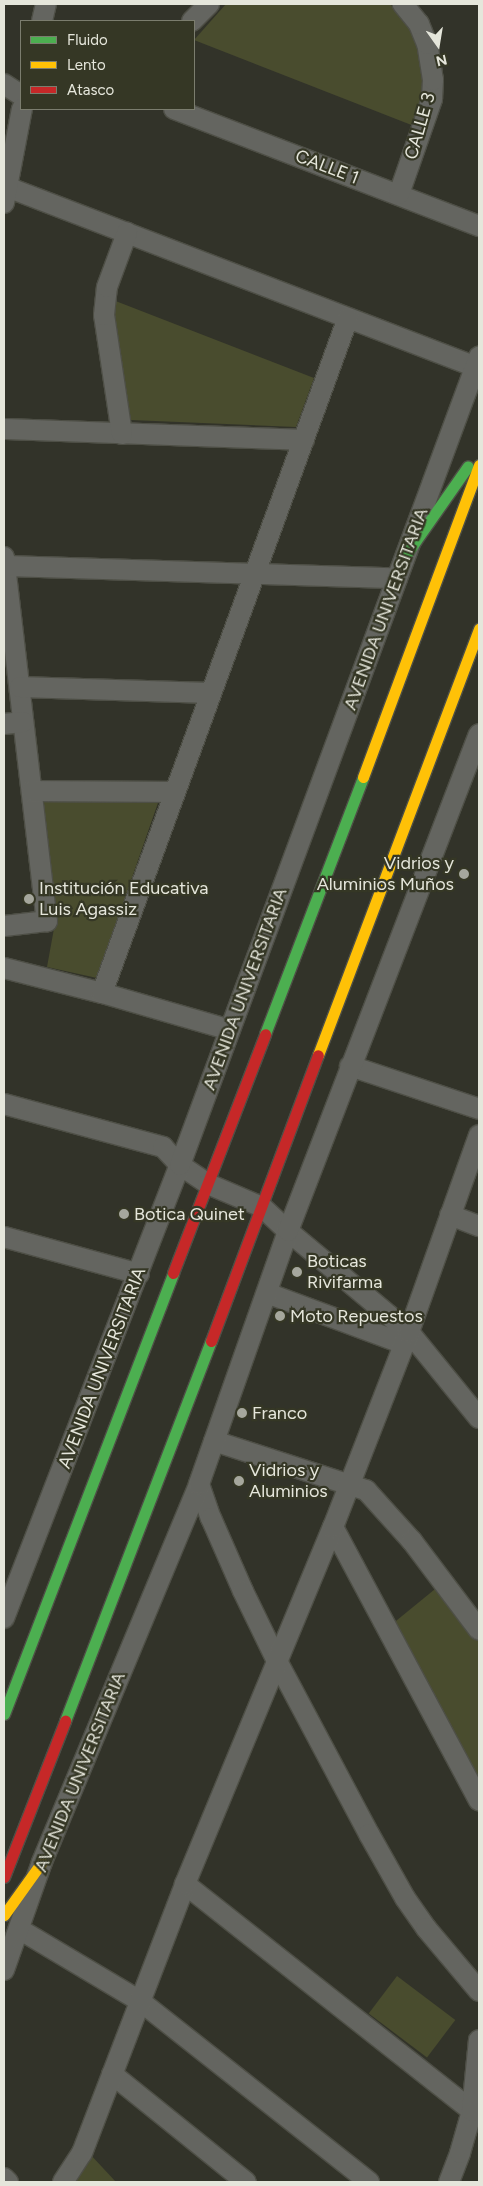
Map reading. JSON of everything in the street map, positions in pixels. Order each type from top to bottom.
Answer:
[{"type":"main road","points":[[400,568],[479,450]]},
{"type":"main road","name":"AVENIDA UNIVERSITARIA","points":[[4,1714],[208,1184],[479,465]]},
{"type":"main road","name":"AVENIDA UNIVERSITARIA","points":[[4,1877],[262,1207],[479,628]]},
{"type":"main road","points":[[4,1915],[42,1862]]},
{"type":"street","points":[[42,20],[46,4]]},
{"type":"street","points":[[193,20],[209,4]]},
{"type":"street","name":"CALLE 3","points":[[399,194],[432,99],[433,80],[427,44],[419,24],[403,4]]},
{"type":"street","points":[[4,84],[20,95]]},
{"type":"street","points":[[22,110],[5,195],[127,233],[348,318],[478,362]]},
{"type":"street","name":"CALLE 1","points":[[177,110],[479,226]]},
{"type":"street","points":[[122,434],[104,315],[107,287],[127,233]]},
{"type":"street","points":[[102,993],[348,318]]},
{"type":"street","name":"AVENIDA UNIVERSITARIA","points":[[4,1618],[139,1274],[478,362]]},
{"type":"street","points":[[4,429],[304,440]]},
{"type":"street","points":[[4,926],[47,921],[32,791],[14,723],[20,688],[4,561],[255,573],[400,568]]},
{"type":"street","points":[[20,688],[211,693]]},
{"type":"street","name":"AVENIDA UNIVERSITARIA","points":[[4,1970],[42,1862],[199,1484],[288,1231],[479,734]]},
{"type":"street","points":[[32,791],[175,792]]},
{"type":"street","points":[[4,968],[102,993],[230,1030]]},
{"type":"street","points":[[350,1066],[479,1109]]},
{"type":"street","points":[[4,1104],[155,1144],[170,1151],[180,1165],[208,1184],[262,1207],[407,1338],[479,1418]]},
{"type":"street","points":[[63,2182],[82,2153],[185,1884],[334,1527],[348,1485],[407,1338],[479,1136]]},
{"type":"street","points":[[450,1215],[479,1226]]},
{"type":"street","points":[[5,1240],[139,1274]]},
{"type":"street","points":[[267,1293],[407,1338]]},
{"type":"street","points":[[214,1441],[366,1490],[406,1534],[479,1630]]},
{"type":"street","points":[[199,1484],[232,1566],[277,1660],[406,1898],[426,1928],[479,1991]]},
{"type":"street","points":[[334,1527],[479,1801]]},
{"type":"street","points":[[185,1884],[472,2111]]},
{"type":"street","points":[[19,1929],[140,2001],[370,2182]]},
{"type":"street","points":[[449,2182],[460,2153],[472,2111],[479,2040]]},
{"type":"street","points":[[112,2074],[246,2182]]},
{"type":"street","points":[[4,2178],[8,2182]]},
{"type":"green space","points":[[226,4],[390,4],[414,31],[424,72],[423,96],[414,126],[195,40]]},
{"type":"green space","points":[[113,300],[314,378],[296,427],[131,420],[114,318]]},
{"type":"green space","points":[[40,798],[159,800],[97,978],[47,967],[55,923]]},
{"type":"green space","points":[[440,1585],[479,1638],[479,1789],[391,1625]]},
{"type":"green space","points":[[397,1976],[455,2020],[427,2057],[369,2014]]},
{"type":"green space","points":[[89,2153],[116,2182],[73,2182]]},
{"type":"traffic: fast","points":[[403,559],[468,466]]},
{"type":"traffic: fast","points":[[265,1034],[363,777]]},
{"type":"traffic: fast","points":[[4,1714],[173,1273]]},
{"type":"traffic: fast","points":[[65,1721],[211,1341]]},
{"type":"traffic: slow","points":[[363,777],[479,465]]},
{"type":"traffic: slow","points":[[318,1055],[479,628]]},
{"type":"traffic: slow","points":[[4,1915],[42,1862]]},
{"type":"traffic: jam","points":[[173,1273],[265,1034]]},
{"type":"traffic: jam","points":[[211,1341],[318,1055]]},
{"type":"traffic: jam","points":[[4,1877],[65,1721]]},
{"type":"place","name":"Vidrios y Aluminios Muños","points":[[464,874]]},
{"type":"place","name":"Institución Educativa Luis Agassiz","points":[[29,899]]},
{"type":"place","name":"Botica Quinet","points":[[124,1214]]},
{"type":"place","name":"Boticas Rivifarma","points":[[297,1272]]},
{"type":"place","name":"Moto Repuestos","points":[[280,1316]]},
{"type":"place","name":"Franco","points":[[242,1413]]},
{"type":"place","name":"Vidrios y Aluminios","points":[[239,1481]]}]
